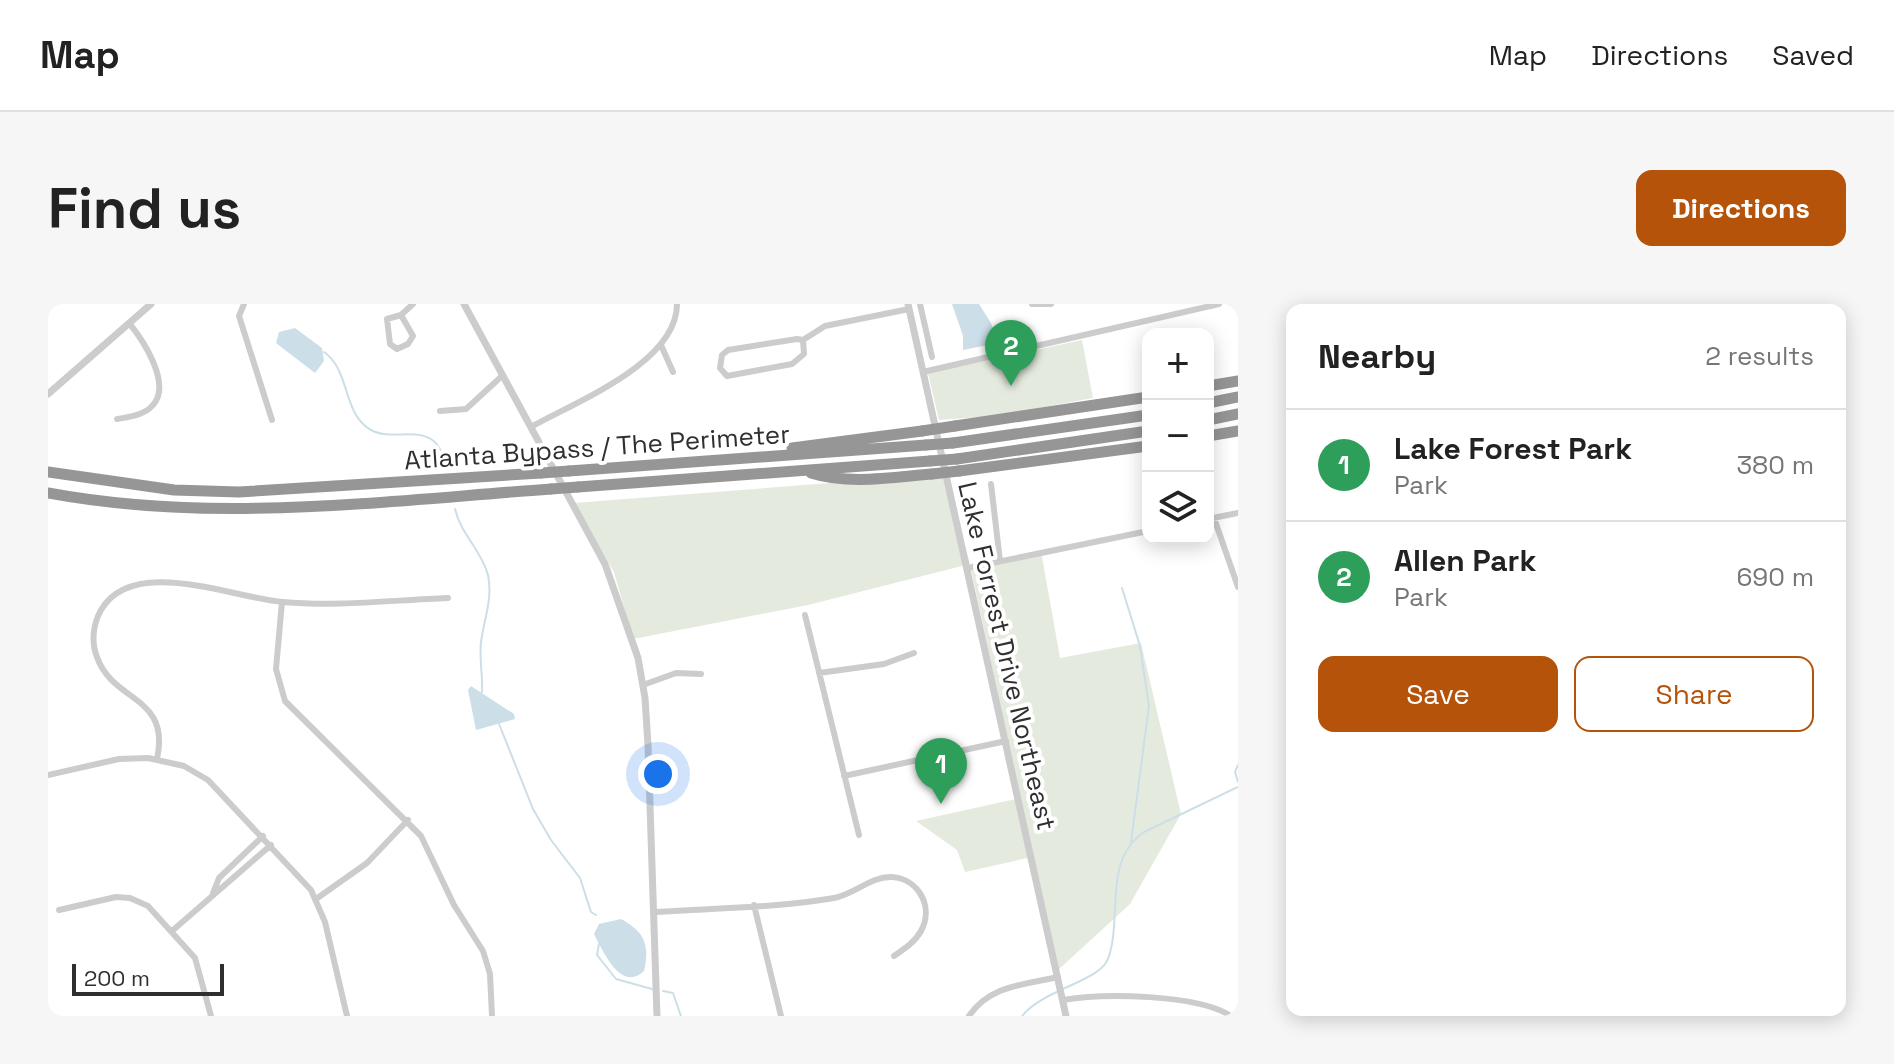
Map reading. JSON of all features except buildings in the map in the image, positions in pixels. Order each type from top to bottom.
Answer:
[{"type":"highway","points":[[1214,385],[1238,381]]},
{"type":"highway","points":[[1214,402],[1238,397]]},
{"type":"highway","points":[[633,467],[683,457],[804,447],[922,431],[1142,398]]},
{"type":"highway","points":[[1214,419],[1238,414]]},
{"type":"highway","name":"Atlanta Bypass / The Perimeter","points":[[48,472],[161,489],[239,492],[953,443],[1142,416]]},
{"type":"highway","points":[[1214,435],[1238,431]]},
{"type":"highway","name":"Atlanta Bypass / The Perimeter","points":[[48,493],[183,510],[304,507],[930,461],[958,465],[1142,432]]},
{"type":"highway","points":[[803,471],[825,478],[932,474],[958,465],[1142,447]]},
{"type":"street","points":[[48,394],[151,304]]},
{"type":"street","points":[[244,304],[239,316],[272,420]]},
{"type":"street","points":[[401,315],[413,336],[408,344],[397,349],[390,344],[386,321],[389,316],[401,315],[413,304]]},
{"type":"street","points":[[464,304],[612,579],[643,685],[656,912],[657,1016]]},
{"type":"street","points":[[531,427],[630,371],[661,345],[676,319],[677,304]]},
{"type":"street","points":[[920,304],[932,357]]},
{"type":"street","points":[[1032,304],[1051,304]]},
{"type":"street","points":[[923,372],[1190,307],[1219,304]]},
{"type":"street","points":[[805,339],[804,354],[792,364],[727,376],[720,368],[722,355],[728,350],[780,340],[805,339],[825,326],[908,306]]},
{"type":"street","name":"Lake Forrest Drive Northeast","points":[[908,306],[1066,1016]]},
{"type":"street","points":[[117,419],[146,411],[159,393],[158,379],[150,358],[129,323]]},
{"type":"street","points":[[661,345],[673,372]]},
{"type":"street","points":[[440,411],[466,409],[502,376]]},
{"type":"street","points":[[991,484],[1000,561]]},
{"type":"street","points":[[1214,517],[1238,513]]},
{"type":"street","points":[[1214,526],[1238,587]]},
{"type":"street","points":[[968,568],[1142,532]]},
{"type":"street","points":[[157,759],[160,736],[152,714],[139,699],[110,679],[96,656],[94,628],[106,603],[126,587],[151,581],[282,602],[448,598]]},
{"type":"street","points":[[282,602],[276,669],[285,701],[408,820],[426,844],[454,905],[483,951],[490,974],[492,1016]]},
{"type":"street","points":[[805,615],[859,835]]},
{"type":"street","points":[[819,673],[884,664],[914,653]]},
{"type":"street","points":[[643,685],[676,673],[701,674]]},
{"type":"street","points":[[844,776],[1006,741]]},
{"type":"street","points":[[48,775],[119,759],[157,759],[184,766],[208,780],[306,881],[325,922],[347,1016]]},
{"type":"street","points":[[316,899],[367,863],[408,820]]},
{"type":"street","points":[[213,893],[219,878],[263,836]]},
{"type":"street","points":[[172,931],[271,845]]},
{"type":"street","points":[[656,912],[833,898],[879,879],[903,880],[921,894],[926,917],[917,937],[894,956]]},
{"type":"street","points":[[59,910],[116,897],[130,898],[148,906],[199,964],[211,1016]]},
{"type":"street","points":[[754,905],[781,1016]]},
{"type":"street","points":[[969,1016],[981,1000],[992,992],[1059,981]]},
{"type":"street","points":[[1062,997],[1133,995],[1217,1009],[1231,1016]]},
{"type":"shaded area","points":[[1082,340],[1093,398],[996,416],[939,420],[928,373]]},
{"type":"shaded area","points":[[945,474],[970,564],[808,605],[633,639],[614,572],[574,503]]},
{"type":"shaded area","points":[[1041,551],[1060,658],[1141,643],[1181,814],[1130,904],[1057,971],[1032,857],[965,872],[957,850],[916,821],[1020,798],[970,564]]},
{"type":"water","points":[[952,304],[979,304],[991,323],[998,343],[963,350],[963,336]]},
{"type":"water","points":[[295,328],[322,348],[324,361],[315,373],[276,343],[279,332]]},
{"type":"water","points":[[471,686],[514,714],[515,719],[476,730],[468,690]]},
{"type":"water","points":[[621,919],[636,929],[646,947],[644,971],[636,976],[628,977],[614,967],[594,934],[599,924]]},
{"type":"waterway","points":[[324,352],[339,370],[355,414],[362,423],[381,434],[425,436],[434,441],[441,451],[445,466]]},
{"type":"waterway","points":[[455,509],[488,575],[489,601],[481,648],[482,692]]},
{"type":"waterway","points":[[1122,588],[1140,646],[1149,706],[1131,842]]},
{"type":"waterway","points":[[499,724],[533,809],[551,840],[580,878],[591,912],[596,915]]},
{"type":"waterway","points":[[1238,765],[1235,772],[1238,782]]},
{"type":"waterway","points":[[1022,1016],[1043,999],[1103,967],[1112,943],[1118,874],[1131,844],[1144,832],[1238,787]]},
{"type":"waterway","points":[[599,944],[597,955],[616,979],[652,989]]},
{"type":"waterway","points":[[663,991],[673,993],[681,1016]]},
{"type":"place","name":"Allen Park","points":[[1011,386]]},
{"type":"place","name":"Lake Forest Park","points":[[941,804]]}]
